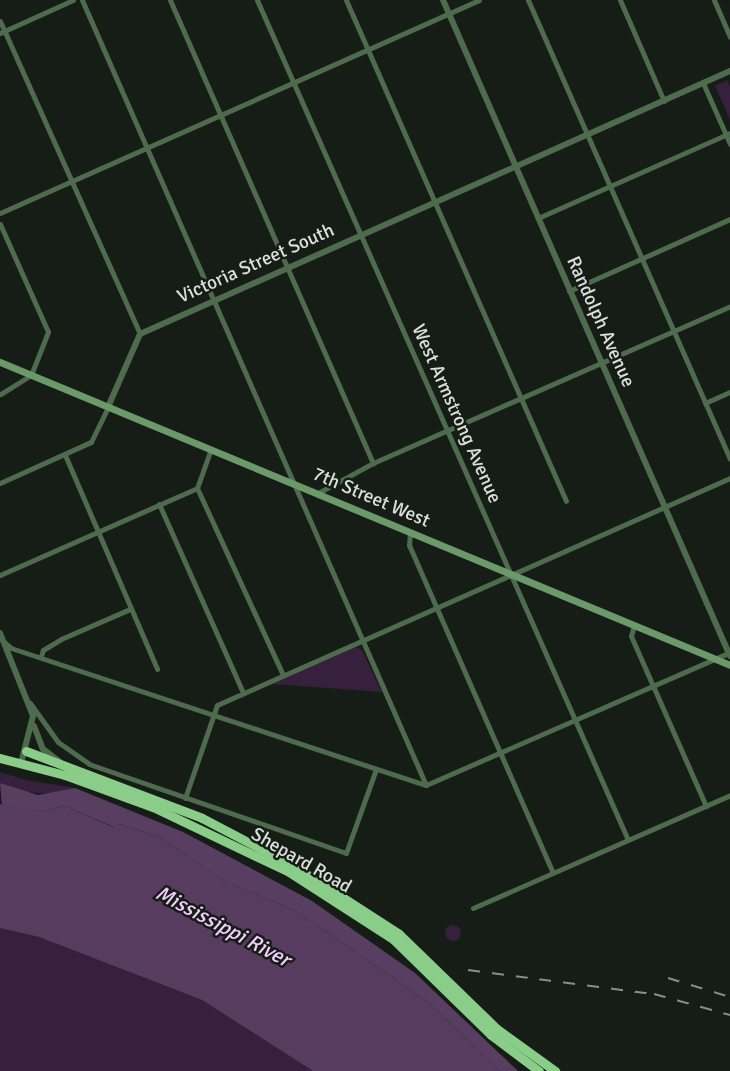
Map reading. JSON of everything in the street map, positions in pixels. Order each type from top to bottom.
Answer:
[{"type":"highway","name":"Shepard Road","points":[[26,751],[60,762],[227,830],[358,905],[419,950],[512,1041],[555,1071]]},
{"type":"highway","name":"Shepard Road","points":[[0,758],[176,816],[289,872],[393,939],[491,1035],[539,1071]]},
{"type":"main road","name":"7th Street West","points":[[0,362],[730,665]]},
{"type":"street","points":[[2,32],[73,0]]},
{"type":"street","points":[[82,0],[295,484],[361,642],[426,785]]},
{"type":"street","points":[[170,0],[373,463]]},
{"type":"street","name":"West Armstrong Avenue","points":[[257,0],[628,840]]},
{"type":"street","points":[[346,0],[566,500]]},
{"type":"street","name":"Randolph Avenue","points":[[443,0],[729,654]]},
{"type":"street","points":[[0,213],[480,0]]},
{"type":"street","points":[[528,0],[730,459]]},
{"type":"street","points":[[620,0],[664,101]]},
{"type":"street","points":[[714,0],[730,37]]},
{"type":"street","points":[[0,21],[2,32],[140,334],[91,442],[0,483]]},
{"type":"street","name":"Victoria Street South","points":[[140,334],[730,71]]},
{"type":"street","points":[[703,83],[728,133],[730,144]]},
{"type":"street","points":[[538,218],[728,133]]},
{"type":"street","points":[[569,290],[730,219]]},
{"type":"street","points":[[0,224],[48,332],[32,375],[0,394]]},
{"type":"street","points":[[318,493],[373,463],[730,306]]},
{"type":"street","points":[[705,403],[730,392]]},
{"type":"street","points":[[211,449],[197,488],[283,676]]},
{"type":"street","points":[[65,455],[157,669]]},
{"type":"street","points":[[185,797],[217,705],[730,478]]},
{"type":"street","points":[[0,575],[197,488]]},
{"type":"street","points":[[159,504],[243,693]]},
{"type":"street","points":[[410,532],[410,545],[436,608],[554,873]]},
{"type":"street","points":[[41,656],[43,650],[61,639],[130,609]]},
{"type":"street","points":[[634,625],[631,636],[705,806]]},
{"type":"street","points":[[0,633],[30,703],[52,736],[74,756],[185,797],[346,853],[376,769]]},
{"type":"street","points":[[4,642],[426,785],[652,685],[729,654]]},
{"type":"street","points":[[30,703],[40,745],[60,762]]},
{"type":"street","points":[[21,763],[33,724]]},
{"type":"street","points":[[473,908],[730,795]]},
{"type":"shaded area","points":[[727,80],[730,87],[730,120],[715,86]]},
{"type":"shaded area","points":[[356,647],[362,650],[382,692],[272,684]]},
{"type":"shaded area","points":[[0,772],[26,780],[75,788],[59,794],[24,792],[0,783]]},
{"type":"shaded area","points":[[0,783],[38,795],[75,788],[183,832],[312,901],[415,973],[518,1071],[500,1071],[428,1002],[297,911],[224,881],[160,837],[119,824],[114,827],[65,806],[42,811],[2,805]]},
{"type":"shaded area","points":[[450,925],[456,925],[461,933],[459,939],[450,941],[445,936],[445,930]]},
{"type":"shaded area","points":[[0,928],[39,937],[202,1000],[313,1071],[0,1071]]},
{"type":"water","name":"Mississippi River","points":[[0,804],[42,811],[65,806],[113,827],[119,824],[160,837],[224,881],[297,911],[428,1002],[500,1071],[313,1071],[202,1000],[39,937],[0,928]]},
{"type":"railway","points":[[468,970],[654,994],[730,1015]]},
{"type":"railway","points":[[668,978],[730,997]]}]
